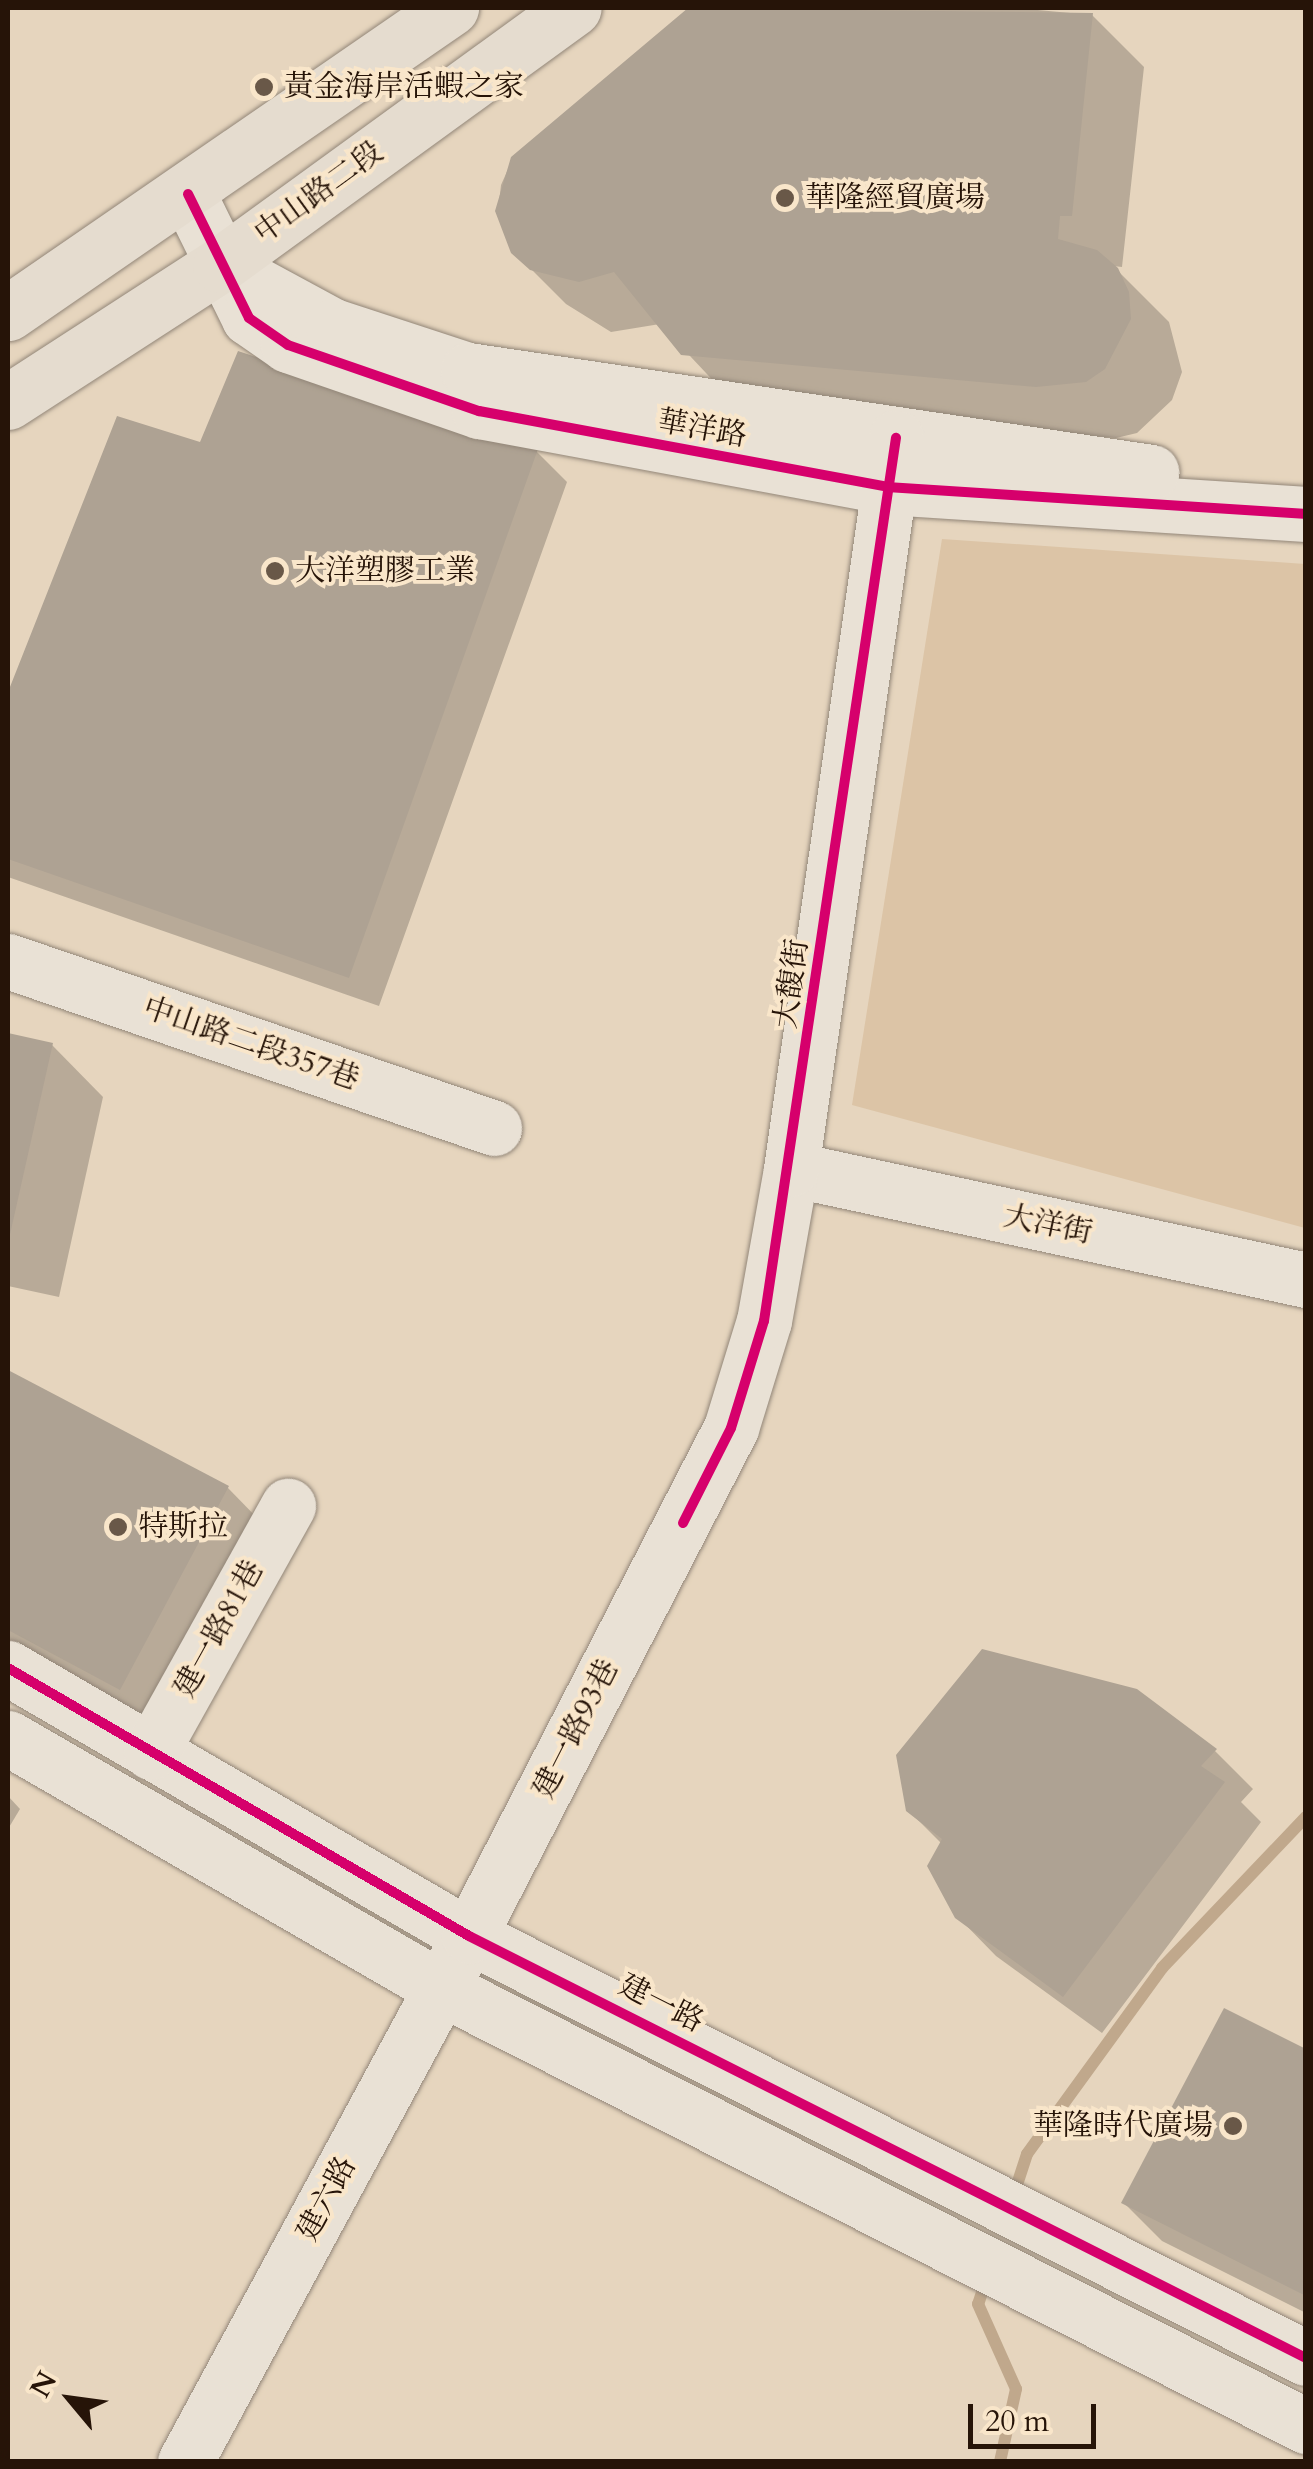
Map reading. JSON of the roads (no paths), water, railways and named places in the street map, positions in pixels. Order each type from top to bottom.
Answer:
[{"type":"main road","points":[[8,313],[188,194],[451,8]]},
{"type":"main road","name":"中山路二段","points":[[8,402],[220,265],[574,8]]},
{"type":"street","name":"華洋路","points":[[188,194],[249,318],[288,345],[479,411],[1306,514]]},
{"type":"street","name":"華洋路","points":[[892,462],[1306,478]]},
{"type":"street","name":"大馥街","points":[[683,1523],[731,1428],[764,1320],[791,1169],[892,462]]},
{"type":"street","name":"中山路二段357巷","points":[[8,961],[494,1128]]},
{"type":"street","name":"大洋街","points":[[791,1169],[1306,1280]]},
{"type":"street","name":"建一路81巷","points":[[151,1752],[288,1506]]},
{"type":"street","name":"建一路93巷","points":[[469,1936],[683,1523]]},
{"type":"street","name":"建一路","points":[[8,1668],[469,1936],[1306,2358]]},
{"type":"street","points":[[8,1738],[441,1988],[1306,2426]]},
{"type":"street","name":"建六路","points":[[186,2462],[469,1936]]},
{"type":"waterway","points":[[1014,2194],[1027,2154],[1162,1968],[1306,1817]]},
{"type":"waterway","points":[[986,2280],[978,2304],[1016,2389],[1000,2462]]},
{"type":"place","name":"黃金海岸活蝦之家","points":[[264,87]]},
{"type":"place","name":"華隆經貿廣場","points":[[785,198]]},
{"type":"place","name":"大洋塑膠工業","points":[[275,571]]},
{"type":"place","name":"特斯拉","points":[[118,1527]]},
{"type":"place","name":"華隆時代廣場","points":[[1233,2126]]}]
